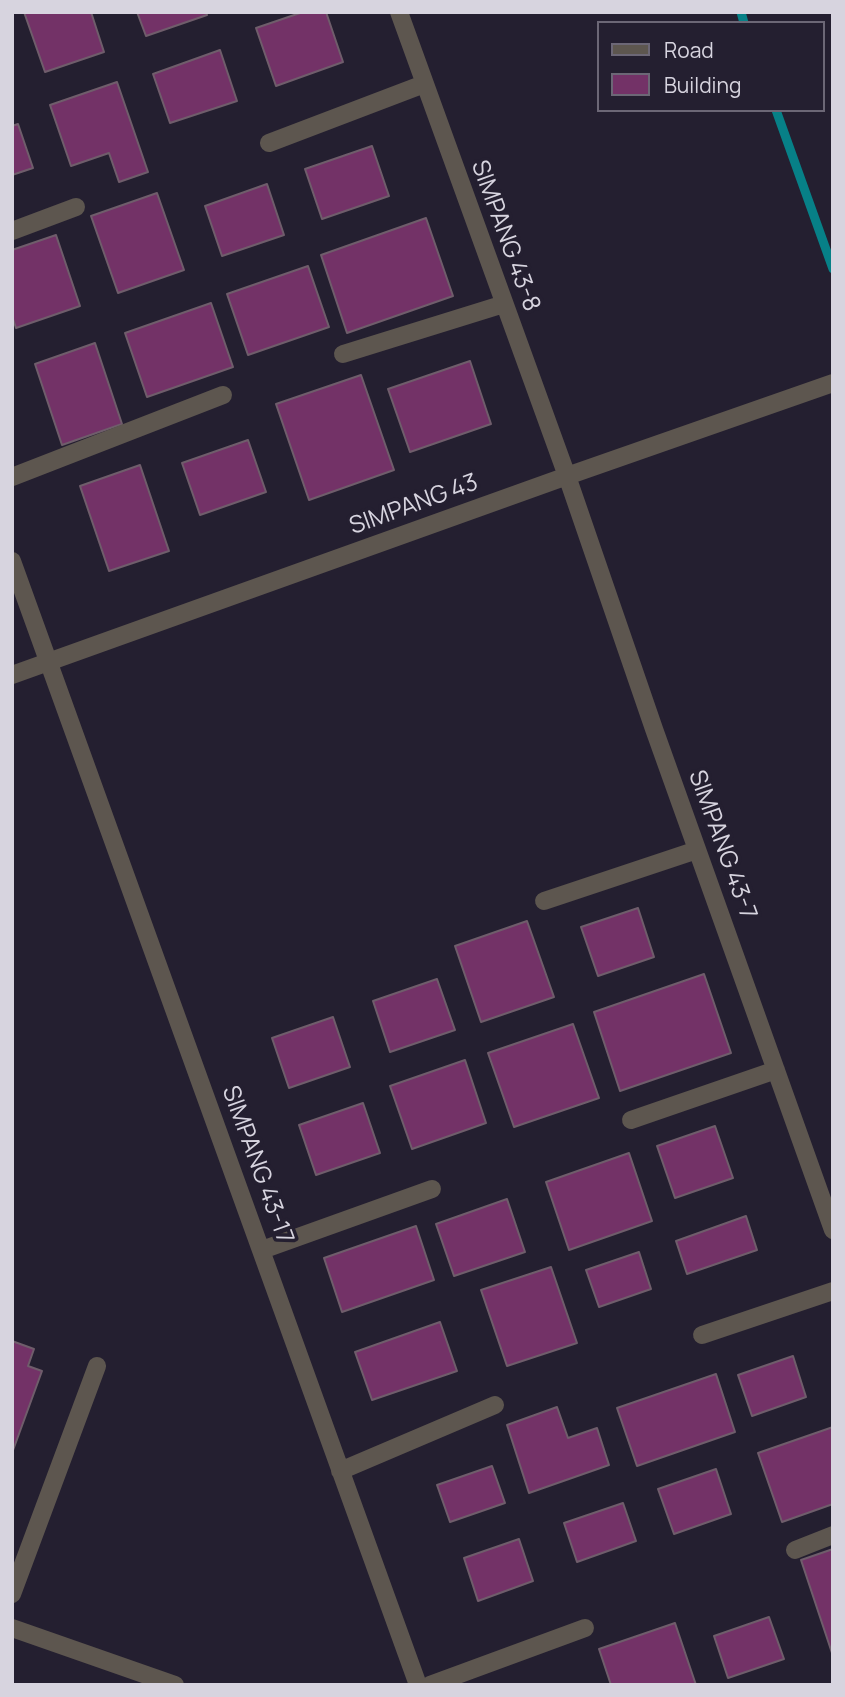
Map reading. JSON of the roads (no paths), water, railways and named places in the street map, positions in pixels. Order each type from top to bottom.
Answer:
[{"type":"street","name":"SIMPANG 43-8","points":[[399,12],[567,476]]},
{"type":"street","points":[[269,143],[424,84]]},
{"type":"street","points":[[12,231],[76,207]]},
{"type":"street","points":[[343,354],[504,304]]},
{"type":"street","name":"SIMPANG 43","points":[[12,675],[833,383]]},
{"type":"street","points":[[12,477],[223,395]]},
{"type":"street","name":"SIMPANG 43-7","points":[[567,476],[833,1230]]},
{"type":"street","name":"SIMPANG 43-17","points":[[12,561],[418,1685]]},
{"type":"street","points":[[544,901],[697,850]]},
{"type":"street","points":[[631,1120],[776,1070]]},
{"type":"street","points":[[262,1250],[432,1189]]},
{"type":"street","points":[[702,1335],[833,1291]]},
{"type":"street","points":[[12,1594],[97,1366]]},
{"type":"street","points":[[340,1471],[495,1405]]},
{"type":"street","points":[[795,1550],[833,1535]]},
{"type":"street","points":[[12,1628],[175,1685]]},
{"type":"street","points":[[430,1685],[585,1628]]},
{"type":"waterway","points":[[741,12],[743,21]]},
{"type":"waterway","points":[[777,112],[833,269]]}]
